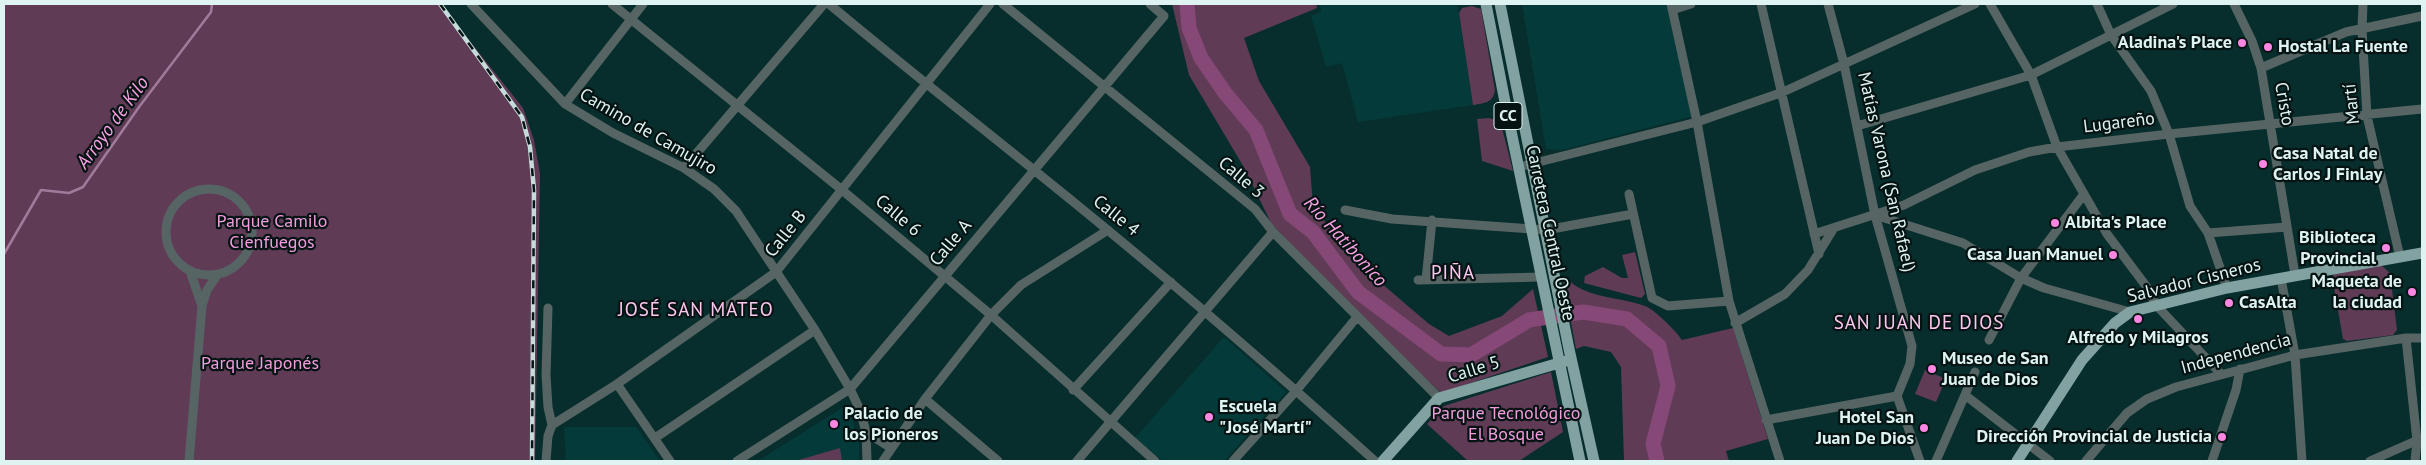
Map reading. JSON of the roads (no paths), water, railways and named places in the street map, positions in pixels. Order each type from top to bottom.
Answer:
[{"type":"main road","name":"Carretera Central Oeste","points":[[1486,4],[1557,357]]},
{"type":"main road","name":"Carretera Central Oeste","points":[[1500,4],[1570,354],[1594,461]]},
{"type":"main road","name":"Salvador Cisneros","points":[[2017,461],[2027,442],[2082,360],[2115,323],[2130,312],[2228,288],[2422,253]]},
{"type":"main road","name":"Calle 5","points":[[1384,461],[1440,398],[1570,354]]},
{"type":"main road","name":"CC","points":[[1557,357],[1580,461]]},
{"type":"street","name":"Camino de Camujiro","points":[[471,4],[565,104],[613,133],[684,168],[714,189],[736,211],[815,330],[850,389],[860,410],[866,432],[867,461]]},
{"type":"street","name":"Calle 6","points":[[612,4],[842,190],[990,315],[1155,461]]},
{"type":"street","points":[[565,104],[643,4]]},
{"type":"street","points":[[684,168],[736,104],[824,4]]},
{"type":"street","name":"Calle 4","points":[[828,4],[926,86],[1108,230],[1205,311],[1375,461]]},
{"type":"street","name":"Calle B","points":[[552,425],[617,384],[776,272],[990,4]]},
{"type":"street","name":"Calle 3","points":[[1003,4],[1255,209],[1273,232],[1440,398]]},
{"type":"street","name":"Calle A","points":[[737,461],[850,389],[1164,16],[1150,4]]},
{"type":"street","points":[[1691,4],[1672,7],[1697,122],[1729,301],[1780,461]]},
{"type":"street","points":[[1761,4],[1783,92],[1819,254]]},
{"type":"street","name":"Matías Varona (San Rafael)","points":[[1828,4],[1844,64],[1875,215],[1912,346],[1910,364],[1897,396]]},
{"type":"street","points":[[1519,167],[1697,122],[1783,92],[1975,4]]},
{"type":"street","points":[[1990,4],[2031,75],[2057,147],[2108,234],[2149,290],[2156,305],[2221,374]]},
{"type":"street","points":[[2097,4],[2111,35],[2151,91],[2169,134],[2190,206],[2208,233],[2228,288]]},
{"type":"street","points":[[1857,126],[2031,75],[2173,4]]},
{"type":"street","name":"Cristo","points":[[2234,4],[2252,41],[2261,68],[2296,275]]},
{"type":"street","name":"Martí","points":[[2363,4],[2362,29],[2367,116],[2400,257]]},
{"type":"street","points":[[2261,68],[2346,32],[2422,16]]},
{"type":"street","name":"Lugareño","points":[[1814,234],[1904,205],[1989,164],[2057,147],[2422,109]]},
{"type":"street","points":[[205,188],[220,190],[233,195],[244,205],[250,218],[252,233],[250,247],[242,260],[231,269],[218,274],[205,275],[190,271],[179,263],[171,252],[166,226],[171,212],[180,200],[191,192],[205,188]]},
{"type":"street","points":[[1629,194],[1652,298],[1668,306],[1729,301]]},
{"type":"street","points":[[1989,340],[2021,278],[2084,194]]},
{"type":"street","points":[[1345,210],[1392,218],[1546,230],[1633,214]]},
{"type":"street","points":[[1875,215],[1963,243],[2021,278],[2044,288],[2130,312]]},
{"type":"street","points":[[1432,220],[1422,280],[1542,280]]},
{"type":"street","points":[[2208,233],[2288,227]]},
{"type":"street","points":[[1735,323],[1785,294],[1808,270],[1834,228]]},
{"type":"street","points":[[883,461],[925,399],[990,315],[1021,285],[1108,230]]},
{"type":"street","points":[[1076,461],[1273,232]]},
{"type":"street","points":[[190,271],[202,306]]},
{"type":"street","points":[[190,461],[202,306],[207,290],[218,274]]},
{"type":"street","points":[[2281,278],[2295,354],[2302,461]]},
{"type":"street","points":[[1073,390],[1170,282]]},
{"type":"street","points":[[546,461],[548,436],[552,425],[548,407],[546,375],[548,308]]},
{"type":"street","points":[[1233,461],[1296,391],[1357,317]]},
{"type":"street","points":[[655,438],[815,330]]},
{"type":"street","points":[[2406,338],[2420,439],[2415,461]]},
{"type":"street","name":"Independencia","points":[[2086,461],[2128,413],[2147,399],[2176,387],[2295,354],[2406,338],[2422,338]]},
{"type":"street","points":[[2212,461],[2236,390],[2240,369]]},
{"type":"street","points":[[1936,461],[1975,372]]},
{"type":"street","points":[[617,384],[670,461]]},
{"type":"street","points":[[1965,395],[2050,461]]},
{"type":"street","points":[[1766,420],[1897,396],[1920,461]]},
{"type":"street","points":[[925,399],[998,461]]},
{"type":"street","points":[[866,432],[891,448]]},
{"type":"street","points":[[2370,461],[2420,439]]},
{"type":"waterway","name":"Arroyo de Kilo","points":[[4,254],[41,190],[69,193],[83,187],[139,107],[211,12],[212,4]]},
{"type":"waterway","name":"Río Hatibonico","points":[[1187,4],[1189,28],[1201,58],[1225,93],[1256,130],[1290,214],[1313,232],[1358,292],[1441,354],[1471,355],[1529,320],[1583,312],[1627,319],[1659,346],[1668,386],[1653,444],[1657,461]]},
{"type":"railway","points":[[440,4],[522,117],[530,147],[534,190],[532,461]]},
{"type":"place","name":"Aladina's Place","points":[[2242,43]]},
{"type":"place","name":"Hostal La Fuente","points":[[2268,47]]},
{"type":"place","name":"Casa Natal de Carlos J Finlay","points":[[2263,164]]},
{"type":"place","name":"Albita's Place","points":[[2055,223]]},
{"type":"place","name":"Biblioteca Provincial","points":[[2386,248]]},
{"type":"place","name":"Casa Juan Manuel","points":[[2113,255]]},
{"type":"place","name":"Maqueta de la ciudad","points":[[2412,292]]},
{"type":"place","name":"CasAlta","points":[[2229,303]]},
{"type":"place","name":"Alfredo y Milagros","points":[[2138,319]]},
{"type":"place","name":"Museo de San Juan de Dios","points":[[1932,369]]},
{"type":"place","name":"Escuela \"José Martí\"","points":[[1209,417]]},
{"type":"place","name":"Palacio de los Pioneros","points":[[834,424]]},
{"type":"place","name":"Hotel San Juan De Dios","points":[[1924,428]]},
{"type":"place","name":"Dirección Provincial de Justicia","points":[[2222,437]]},
{"type":"district","name":"PIÑA","points":[[1453,274]]},
{"type":"district","name":"JOSÉ SAN MATEO","points":[[696,311]]},
{"type":"district","name":"SAN JUAN DE DIOS","points":[[1919,324]]},
{"type":"park label","name":"Parque Camilo Cienfuegos","points":[[272,232]]},
{"type":"park label","name":"Parque Japonés","points":[[260,364]]},
{"type":"park label","name":"Parque Tecnológico El Bosque","points":[[1506,424]]}]
